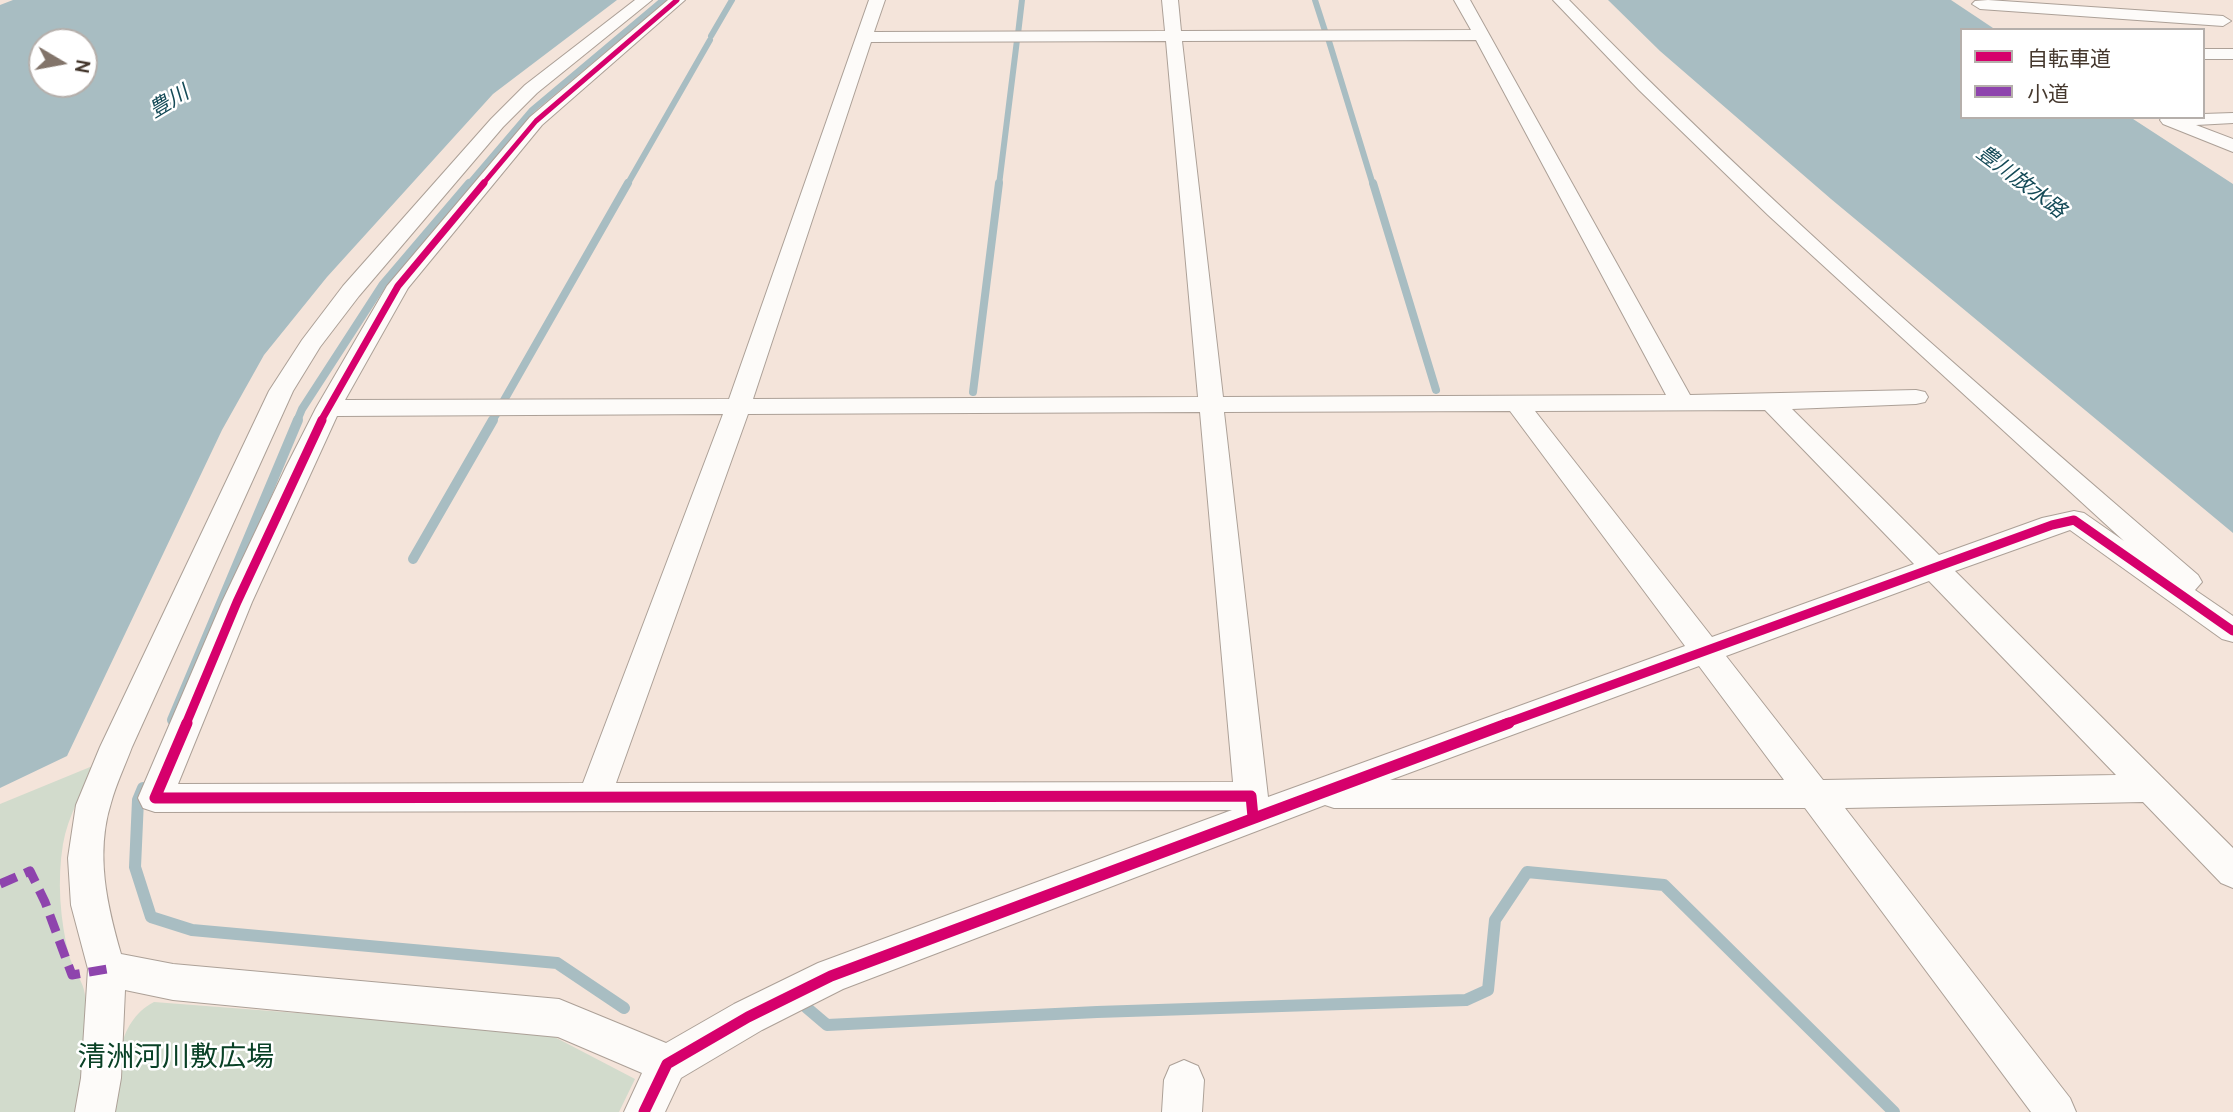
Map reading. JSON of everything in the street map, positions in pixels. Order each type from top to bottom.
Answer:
[{"type":"street","points":[[95,1112],[101,1079],[107,968],[89,905],[85,858],[93,805],[116,747],[281,391],[351,291],[497,123],[531,89],[644,0]]},
{"type":"street","points":[[677,0],[560,98],[518,142],[398,286],[328,408],[237,602],[155,798],[594,797],[1252,807]]},
{"type":"street","points":[[594,797],[738,407],[877,0]]},
{"type":"street","points":[[1170,0],[1252,807]]},
{"type":"street","points":[[1462,0],[1681,401]]},
{"type":"street","points":[[1561,0],[1618,60],[1794,230],[2087,494],[2233,620]]},
{"type":"street","points":[[2189,0],[2228,24]]},
{"type":"street","points":[[1976,2],[2228,24]]},
{"type":"street","points":[[1976,2],[2010,23]]},
{"type":"street","points":[[865,37],[1483,36]]},
{"type":"street","points":[[2205,54],[2233,54]]},
{"type":"street","points":[[2205,118],[2233,118]]},
{"type":"street","points":[[2169,119],[2233,146]]},
{"type":"street","points":[[2169,119],[2233,158]]},
{"type":"street","points":[[328,408],[1771,402],[1916,397]]},
{"type":"street","points":[[1516,402],[2056,1112]]},
{"type":"street","points":[[1771,402],[2233,872]]},
{"type":"street","points":[[644,1112],[667,1064],[748,1017],[831,976],[1252,807],[1314,794],[2052,525],[2074,520],[2233,631]]},
{"type":"street","points":[[1314,794],[1815,794],[2150,788]]},
{"type":"street","points":[[107,968],[173,982],[559,1018],[667,1064]]},
{"type":"green space","name":"清洲河川敷広場","points":[[95,765],[68,823],[60,872],[60,900],[66,942],[87,1005],[88,1051],[82,1112],[0,1112],[0,804]]},
{"type":"green space","name":"清洲河川敷広場","points":[[154,1002],[545,1032],[635,1079],[619,1112],[112,1112],[117,1065],[125,1035],[131,1022]]},
{"type":"water","name":"豊川","points":[[13,0],[617,0],[493,94],[327,277],[264,355],[222,430],[67,756],[0,788],[0,5]]},
{"type":"water","name":"豊川放水路","points":[[1608,0],[1951,0],[1993,28],[1960,28],[1960,119],[2133,119],[2233,184],[2233,533],[1831,199],[1660,51]]},
{"type":"waterway","points":[[468,185],[532,110],[663,0]]},
{"type":"waterway","points":[[711,36],[732,0]]},
{"type":"waterway","points":[[1018,34],[1022,0]]},
{"type":"waterway","points":[[1315,0],[1326,34]]},
{"type":"waterway","points":[[1328,38],[1373,185]]},
{"type":"waterway","points":[[627,185],[710,40]]},
{"type":"waterway","points":[[999,185],[1017,40]]},
{"type":"waterway","points":[[297,421],[302,409],[383,284],[469,183]]},
{"type":"waterway","points":[[503,402],[628,183]]},
{"type":"waterway","points":[[973,392],[999,183]]},
{"type":"waterway","points":[[1373,183],[1436,390]]},
{"type":"waterway","points":[[492,421],[497,413]]},
{"type":"waterway","points":[[172,720],[298,420]]},
{"type":"waterway","points":[[413,559],[493,420]]},
{"type":"waterway","points":[[143,788],[138,800],[135,867],[151,917],[192,930],[557,963],[624,1008]]},
{"type":"waterway","points":[[807,1008],[827,1025],[1097,1012],[1466,1000],[1488,990],[1495,920],[1527,872],[1664,885],[1894,1112]]},
{"type":"marked path","points":[[0,884],[30,871],[45,902],[72,975],[107,969]]},
{"type":"cycle path","points":[[677,0],[536,121],[398,286],[328,408],[299,467],[237,602],[155,798],[1251,796],[1253,817]]},
{"type":"cycle path","points":[[644,1112],[667,1064],[748,1017],[831,976],[1376,771],[2052,525],[2074,520],[2233,631]]}]
